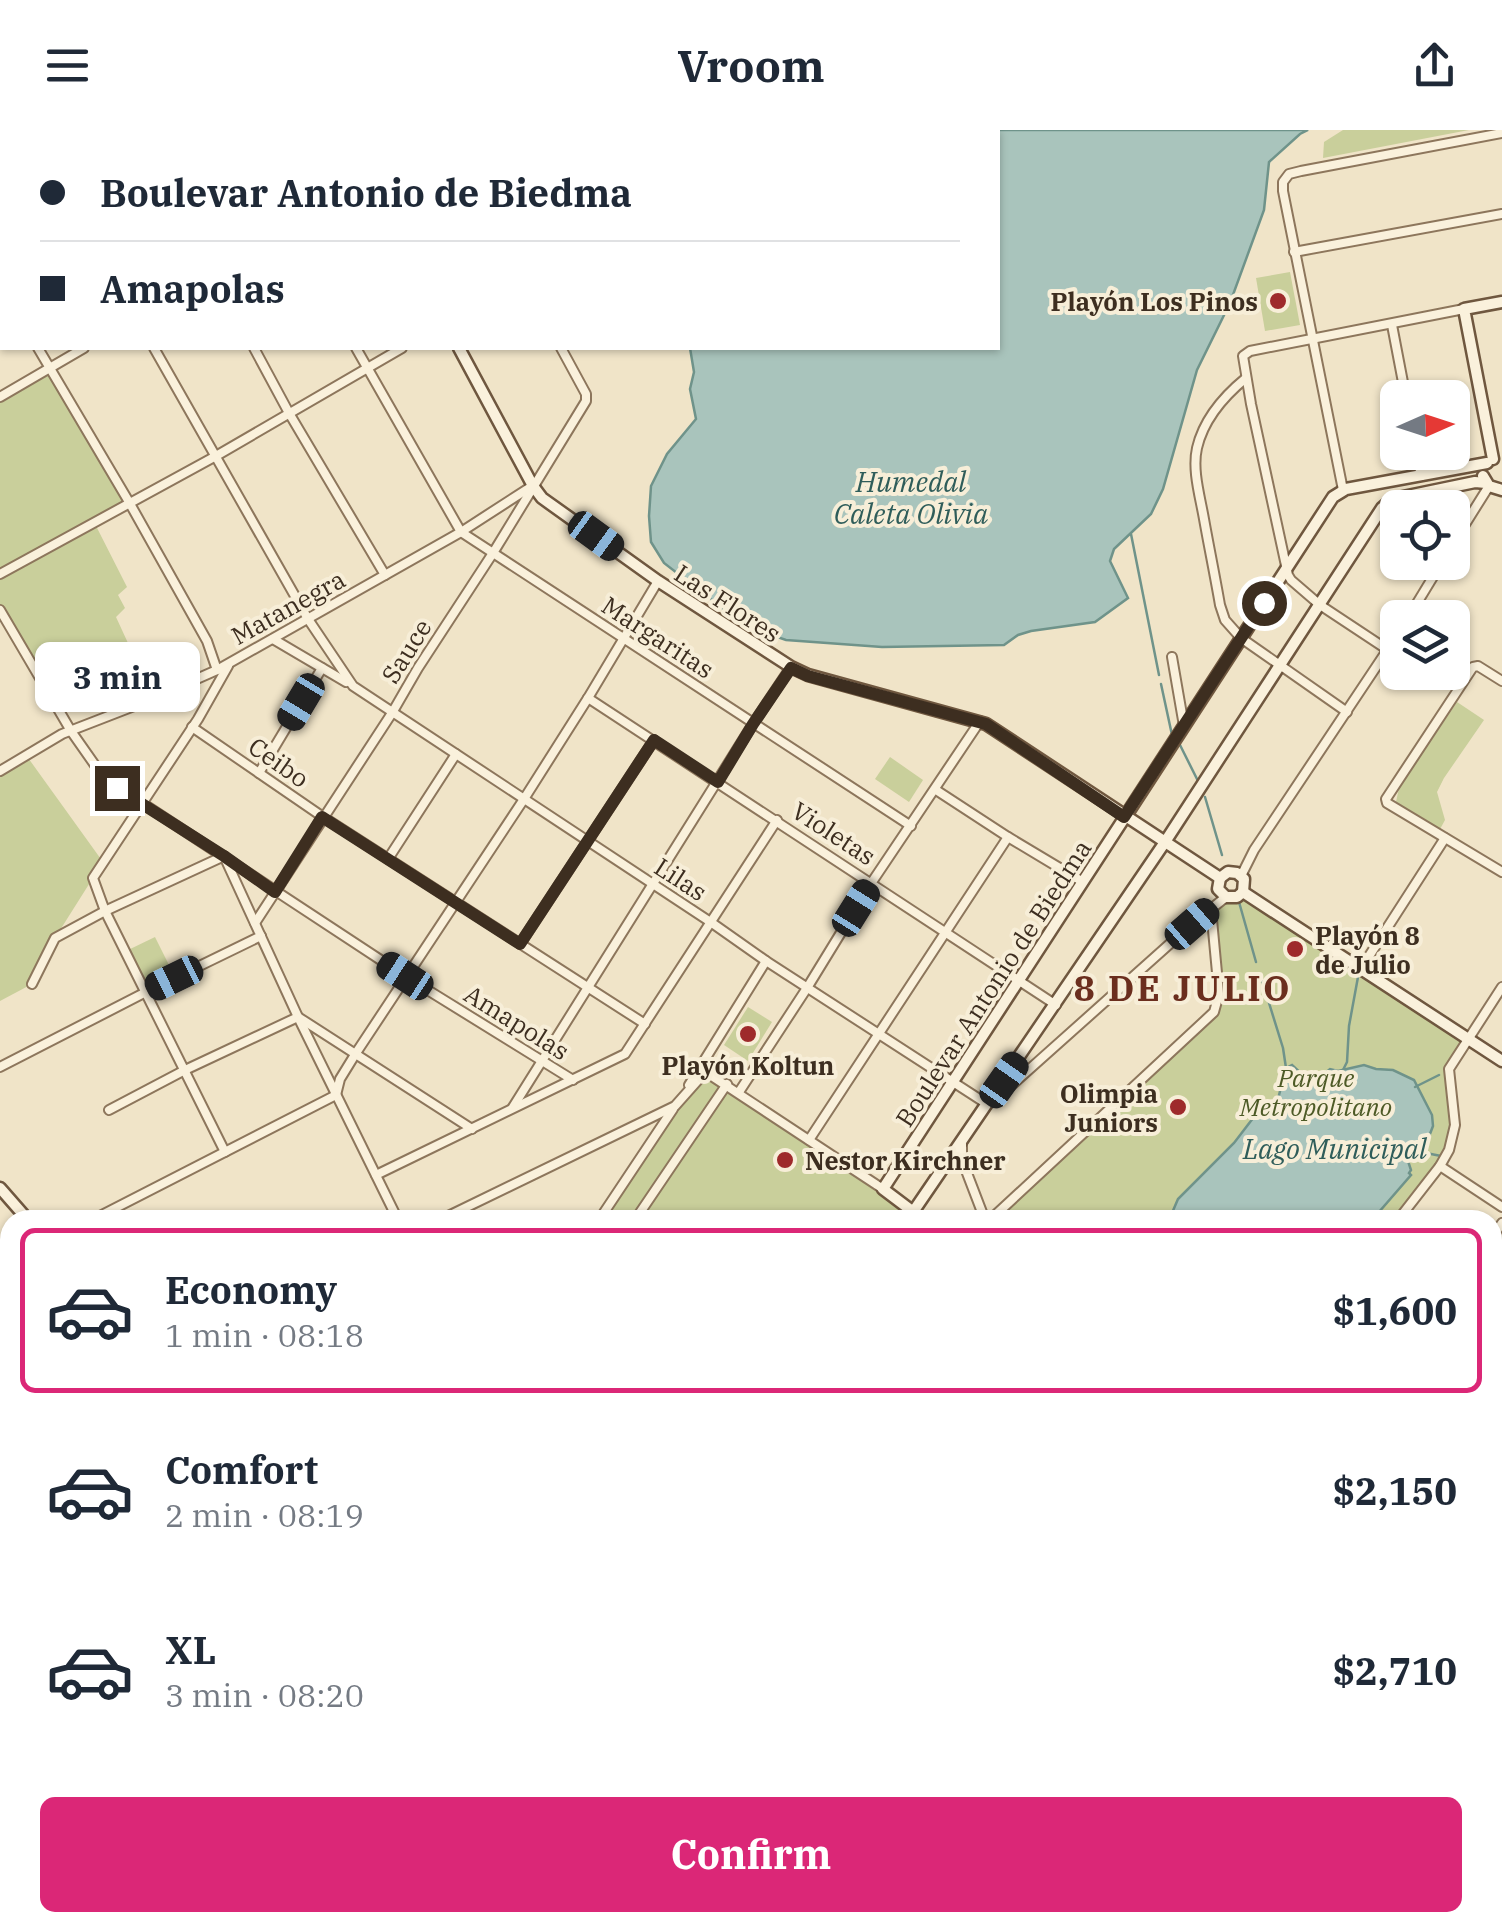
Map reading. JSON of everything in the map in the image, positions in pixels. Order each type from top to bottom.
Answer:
[{"type":"street","points":[[1494,460],[1338,494],[1314,340],[1282,188],[1289,174],[1502,132]]},
{"type":"street","points":[[1294,252],[1502,214]]},
{"type":"street","points":[[1380,645],[1320,605],[1291,580],[1286,570],[1243,356],[1250,351],[1502,302]]},
{"type":"street","points":[[1464,309],[1494,460]]},
{"type":"street","points":[[1392,325],[1403,380]]},
{"type":"street","points":[[39,350],[207,641],[217,670]]},
{"type":"street","points":[[0,397],[80,350]]},
{"type":"street","name":"Lilas","points":[[155,350],[308,620],[353,686]]},
{"type":"street","points":[[255,350],[385,576]]},
{"type":"street","name":"Margaritas","points":[[357,350],[461,532],[911,826]]},
{"type":"street","points":[[0,574],[398,350]]},
{"type":"street","name":"Las Flores","points":[[460,350],[542,498],[658,581],[808,676],[980,721],[1220,878]]},
{"type":"street","name":"Sauce","points":[[255,924],[493,553],[587,397],[562,350]]},
{"type":"street","points":[[1246,378],[1221,399],[1196,451],[1195,466],[1220,605],[1225,620],[1240,638],[1347,712]]},
{"type":"street","points":[[1494,460],[1483,473],[1502,500]]},
{"type":"street","points":[[1420,470],[1421,476]]},
{"type":"street","points":[[915,1210],[1166,842],[1382,508],[1398,498],[1475,482],[1492,487]]},
{"type":"street","name":"Matanegra","points":[[0,770],[71,730],[217,670],[461,532],[532,486]]},
{"type":"street","points":[[1470,519],[1492,487]]},
{"type":"street","name":"Boulevar Antonio de Biedma","points":[[883,1189],[1240,638],[1338,494]]},
{"type":"street","points":[[112,1210],[336,1095],[356,1054],[588,698],[658,581]]},
{"type":"street","name":"Amapolas","points":[[0,610],[104,778],[405,976],[572,1080]]},
{"type":"street","name":"Lilas","points":[[273,638],[353,686],[987,1104]]},
{"type":"street","points":[[1172,657],[1184,726]]},
{"type":"street","points":[[225,1152],[105,911],[94,878],[192,728],[230,662]]},
{"type":"street","points":[[1241,876],[1254,850],[1380,662]]},
{"type":"street","points":[[1502,681],[1475,665],[1386,799],[1502,872]]},
{"type":"street","points":[[258,773],[322,668]]},
{"type":"street","points":[[511,1110],[791,668]]},
{"type":"street","name":"Violetas","points":[[588,698],[1056,1005]]},
{"type":"street","points":[[739,1092],[980,721]]},
{"type":"street","name":"Ceibo","points":[[192,728],[322,817],[645,1024]]},
{"type":"street","points":[[520,944],[654,740]]},
{"type":"street","points":[[388,859],[456,754]]},
{"type":"street","points":[[936,790],[1083,882]]},
{"type":"street","points":[[376,1175],[625,1054],[777,820]]},
{"type":"street","points":[[809,1140],[1008,837]]},
{"type":"street","points":[[1362,968],[1445,838]]},
{"type":"street","points":[[32,984],[54,938],[224,856],[393,1210]]},
{"type":"street","points":[[987,1104],[1211,907],[1243,892],[1241,876],[1232,871],[1220,878],[1218,889],[1226,898]]},
{"type":"street","points":[[1243,892],[1502,1061]]},
{"type":"street","points":[[999,1210],[1214,1012],[1219,994],[1211,907]]},
{"type":"street","points":[[0,1067],[260,936]]},
{"type":"street","points":[[606,1210],[766,961]]},
{"type":"street","points":[[1406,1210],[1449,1150],[1455,1124],[1448,1070],[1502,986]]},
{"type":"street","points":[[298,1017],[472,1129]]},
{"type":"street","points":[[109,1110],[298,1017]]},
{"type":"street","points":[[461,1210],[675,1106],[704,1076],[710,1075],[911,1210]]},
{"type":"street","points":[[641,1210],[727,1084]]},
{"type":"street","points":[[963,1140],[962,1160],[984,1210]]},
{"type":"street","points":[[1440,1166],[1502,1207]]},
{"type":"street","points":[[0,1188],[19,1210]]},
{"type":"green space","points":[[1343,130],[1469,130],[1323,158],[1324,142]]},
{"type":"green space","name":"Playón Los Pinos","points":[[1290,272],[1300,325],[1265,331],[1256,278]]},
{"type":"green space","points":[[49,368],[129,502],[94,522],[127,587],[118,595],[125,608],[116,617],[139,667],[58,709],[0,610],[0,397]]},
{"type":"green space","points":[[1457,702],[1484,720],[1437,792],[1445,820],[1439,831],[1396,802],[1399,788]]},
{"type":"green space","points":[[26,755],[103,862],[55,938],[32,984],[0,1001],[0,771]]},
{"type":"green space","points":[[890,757],[923,780],[909,802],[875,779]]},
{"type":"green space","name":"Parque Metropolitano","points":[[1243,892],[1467,1038],[1449,1070],[1454,1110],[1449,1150],[1405,1210],[1001,1210],[1218,1004],[1210,911]]},
{"type":"green space","points":[[155,937],[173,973],[150,983],[142,981],[126,951]]},
{"type":"green space","name":"Playón Koltun","points":[[748,1007],[772,1022],[748,1061],[724,1045]]},
{"type":"green space","points":[[710,1075],[909,1210],[605,1210],[667,1118]]},
{"type":"water","name":"Humedal Caleta Olivia","points":[[1000,130],[1308,130],[1269,162],[1264,210],[1230,303],[1197,370],[1163,489],[1151,514],[1114,549],[1110,561],[1128,598],[1095,622],[1031,631],[1004,645],[882,647],[786,640],[751,628],[664,563],[651,542],[651,486],[667,454],[696,419],[690,389],[694,372],[690,350],[1000,350]]},
{"type":"water","name":"Lago Municipal","points":[[1292,1065],[1306,1078],[1330,1069],[1364,1065],[1393,1070],[1414,1080],[1432,1115],[1433,1126],[1425,1147],[1410,1155],[1411,1175],[1381,1210],[1173,1210],[1178,1199],[1234,1143],[1257,1113],[1278,1099],[1286,1068]]},
{"type":"waterway","points":[[1131,534],[1159,675]]},
{"type":"waterway","points":[[1161,684],[1172,735]]},
{"type":"waterway","points":[[1180,745],[1198,781]]},
{"type":"waterway","points":[[1205,797],[1222,855]]},
{"type":"waterway","points":[[1239,902],[1256,962]]},
{"type":"waterway","points":[[1260,974],[1286,1068]]},
{"type":"waterway","points":[[1343,1070],[1358,977]]},
{"type":"waterway","points":[[1415,1087],[1439,1075]]},
{"type":"waterway","points":[[1421,1152],[1441,1156]]},
{"type":"place","name":"Playón Los Pinos","points":[[1278,301]]},
{"type":"place","name":"Playón 8 de Julio","points":[[1295,949]]},
{"type":"place","name":"Playón Koltun","points":[[748,1034]]},
{"type":"place","name":"Olimpia Juniors","points":[[1178,1107]]},
{"type":"place","name":"Nestor Kirchner","points":[[785,1160]]},
{"type":"district","name":"8 DE JULIO","points":[[1183,988]]},
{"type":"route","points":[[117,788],[275,892],[322,817],[520,944],[654,740],[718,782],[791,668],[808,676],[980,721],[1124,817],[1264,603]]}]
